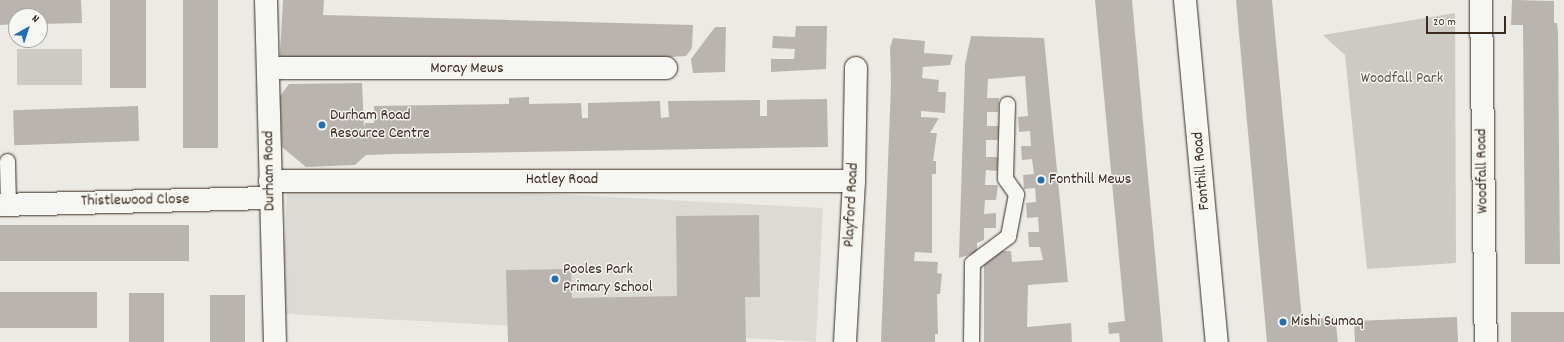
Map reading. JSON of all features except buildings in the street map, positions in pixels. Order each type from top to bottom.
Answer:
[{"type":"street","name":"Durham Road","points":[[266,0],[269,68],[270,190],[275,342]]},
{"type":"street","name":"Fonthill Road","points":[[1185,0],[1217,342]]},
{"type":"street","name":"Woodfall Road","points":[[1480,0],[1486,342]]},
{"type":"street","name":"Moray Mews","points":[[269,68],[666,68]]},
{"type":"street","name":"Playford Road","points":[[845,342],[854,181],[856,68]]},
{"type":"street","name":"Hatley Road","points":[[270,190],[854,181]]},
{"type":"street","name":"Thistlewood Close","points":[[4,204],[270,190]]},
{"type":"lane","points":[[971,342],[972,263],[1008,236],[1016,194],[1006,178],[1007,104]]},
{"type":"lane","points":[[4,204],[7,161]]},
{"type":"shaded area","name":"Pooles Park Primary School","points":[[288,180],[823,208],[816,342],[281,314]]},
{"type":"green space","name":"Woodfall Park","points":[[1455,13],[1456,263],[1367,269],[1345,55],[1323,35]]},
{"type":"green space","points":[[17,49],[82,49],[82,85],[17,85]]},
{"type":"place","name":"Durham Road Resource Centre","points":[[322,125]]},
{"type":"place","name":"Fonthill Mews","points":[[1041,180]]},
{"type":"place","name":"Pooles Park Primary School","points":[[555,279]]},
{"type":"place","name":"Mishi Sumaq","points":[[1283,322]]}]
